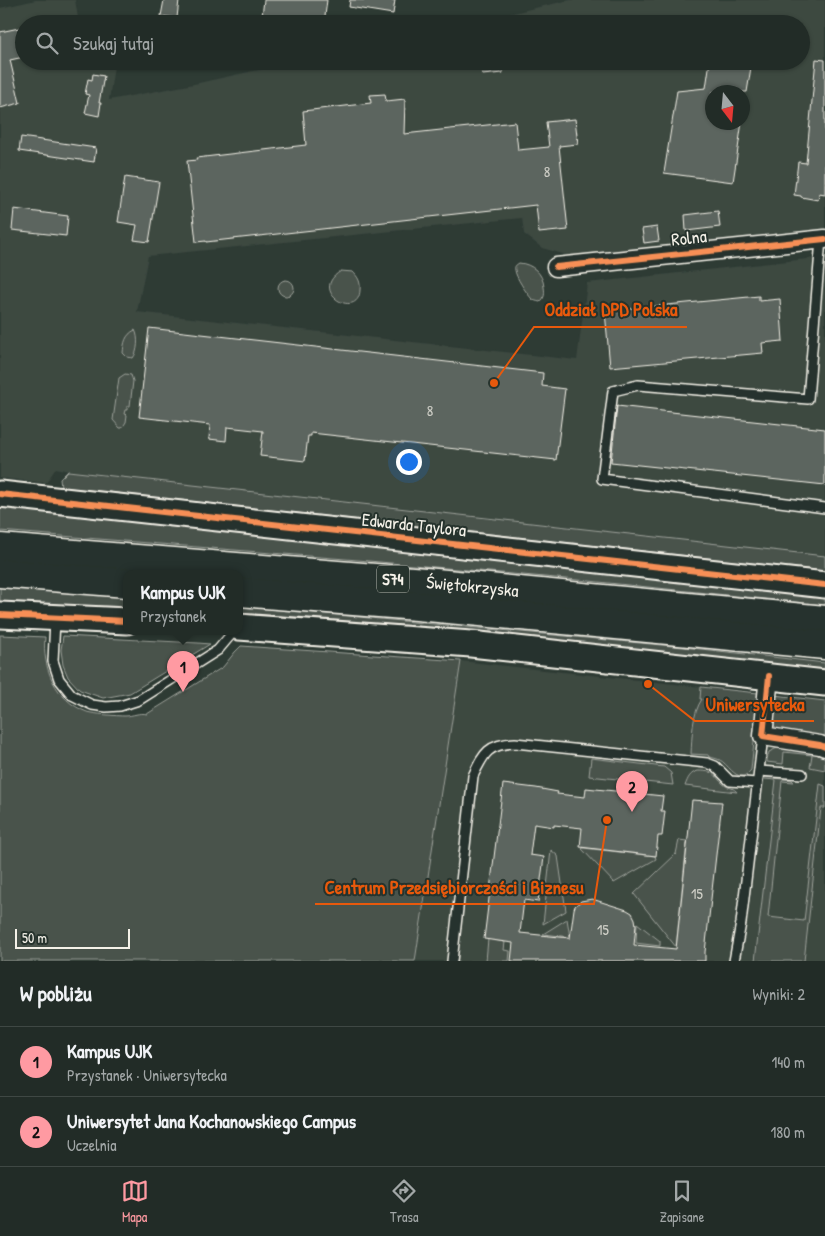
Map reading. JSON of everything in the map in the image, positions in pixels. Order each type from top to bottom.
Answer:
[{"type":"highway","name":"Świętokrzyska","points":[[0,548],[416,581],[825,620]]},
{"type":"highway","points":[[0,573],[123,583]]},
{"type":"highway","name":"Świętokrzyska","points":[[243,592],[417,606],[825,645]]},
{"type":"street","name":"Rolna","points":[[556,267],[823,239]]},
{"type":"street","name":"Edwarda Taylora","points":[[0,494],[825,585]]},
{"type":"street","points":[[0,616],[123,621]]},
{"type":"street","points":[[243,627],[471,644],[825,683]]},
{"type":"street","points":[[769,676],[763,736],[825,747]]},
{"type":"lane","points":[[823,239],[808,399],[638,386],[613,391],[602,480],[825,508]]},
{"type":"lane","points":[[55,618],[53,661],[59,679],[72,696],[92,705],[106,707],[120,706],[139,700],[218,650],[231,635]]},
{"type":"lane","points":[[734,961],[763,736]]},
{"type":"lane","points":[[452,961],[473,776],[483,755],[496,746],[516,743],[707,763],[715,766],[730,780],[757,783]]},
{"type":"lane","points":[[759,771],[802,774]]},
{"type":"shaded area","points":[[36,0],[75,0],[78,15],[15,15],[15,70],[113,70],[109,100],[258,70],[810,70],[810,15],[504,15],[570,0],[825,0],[825,229],[570,256],[542,248],[524,234],[522,218],[148,256],[137,312],[577,360],[587,283],[825,257],[825,556],[68,471],[56,468],[46,483],[0,478],[0,8]]},
{"type":"shaded area","points":[[519,263],[532,267],[542,277],[544,293],[543,299],[540,302],[532,299],[519,280],[515,269]]},
{"type":"shaded area","points":[[341,271],[353,272],[360,282],[358,299],[352,303],[337,300],[329,287],[332,279]]},
{"type":"shaded area","points":[[283,280],[289,280],[294,285],[292,294],[283,296],[278,291],[278,285]]},
{"type":"shaded area","points":[[135,330],[137,340],[136,352],[133,358],[127,357],[123,353],[125,343],[129,334]]},
{"type":"shaded area","points":[[125,374],[131,375],[133,381],[130,406],[127,406],[124,414],[127,415],[126,422],[120,428],[113,420],[119,378]]},
{"type":"shaded area","points":[[68,471],[825,556],[825,571],[61,487],[60,479]]},
{"type":"shaded area","points":[[0,502],[825,592],[825,605],[358,560],[0,531]]},
{"type":"shaded area","points":[[0,587],[123,597],[123,616],[0,610]]},
{"type":"shaded area","points":[[243,606],[683,647],[825,663],[825,674],[243,621]]},
{"type":"shaded area","points":[[0,635],[45,637],[46,660],[49,671],[53,682],[67,700],[87,712],[117,716],[147,714],[223,667],[241,646],[461,661],[415,961],[0,961]]},
{"type":"shaded area","points":[[63,636],[210,644],[130,693],[103,698],[80,690],[68,677],[63,665],[61,650]]},
{"type":"shaded area","points":[[461,661],[758,693],[754,745],[804,750],[825,757],[825,961],[415,961]]},
{"type":"shaded area","points":[[701,687],[758,693],[759,695],[751,770],[743,776],[736,774],[722,762],[708,755],[691,754],[694,719],[702,699],[700,699]]},
{"type":"shaded area","points":[[774,695],[825,701],[825,739],[780,731],[776,728],[772,720]]},
{"type":"shaded area","points":[[777,748],[804,750],[825,757],[825,770],[810,767],[812,755],[784,752],[783,764],[767,762],[769,752]]},
{"type":"shaded area","points":[[591,758],[664,767],[671,773],[673,785],[589,776]]},
{"type":"shaded area","points":[[698,771],[713,773],[722,783],[737,792],[685,786],[690,776]]},
{"type":"shaded area","points":[[764,777],[792,780],[794,782],[782,781],[768,917],[804,921],[820,784],[825,786],[825,808],[821,808],[804,961],[755,961],[776,780],[764,779]]},
{"type":"shaded area","points":[[679,840],[687,841],[676,947],[634,894],[676,854]]},
{"type":"shaded area","points":[[583,848],[655,856],[656,859],[614,883]]},
{"type":"shaded area","points":[[551,850],[558,856],[566,911],[543,924]]},
{"type":"shaded area","points":[[567,919],[570,937],[543,934]]},
{"type":"shaded area","points":[[637,923],[660,941],[660,946],[636,943]]},
{"type":"shaded area","points":[[488,939],[505,942],[504,950],[510,951],[509,961],[486,961]]},
{"type":"building","points":[[164,0],[179,0],[177,15],[161,15]]},
{"type":"building","points":[[264,0],[327,0],[325,15],[262,15]]},
{"type":"building","points":[[350,0],[395,0],[393,14],[349,7]]},
{"type":"building","points":[[15,29],[15,59],[10,60],[20,103],[0,108],[0,32]]},
{"type":"building","points":[[816,59],[825,60],[825,194],[819,193],[818,200],[794,195],[798,162],[806,163]]},
{"type":"building","points":[[481,70],[503,70],[503,73],[482,75]]},
{"type":"building","points":[[709,70],[751,70],[748,85],[706,85]]},
{"type":"building","points":[[93,74],[104,76],[99,103],[101,103],[99,116],[85,113],[89,95],[85,94],[88,79],[92,80]]},
{"type":"building","points":[[705,88],[705,130],[741,130],[733,182],[664,173],[677,91]]},
{"type":"building","points":[[385,94],[386,101],[405,99],[404,134],[515,122],[518,150],[549,147],[546,122],[575,119],[578,144],[559,146],[568,230],[539,233],[536,205],[196,242],[187,161],[197,160],[196,158],[306,145],[303,111],[371,103],[370,95]]},
{"type":"building","points":[[21,137],[96,148],[94,162],[19,151]]},
{"type":"building","points":[[125,177],[159,182],[149,242],[134,240],[137,225],[118,222]]},
{"type":"building","points":[[14,209],[68,216],[66,236],[12,230]]},
{"type":"building","points":[[718,211],[720,227],[686,231],[685,215]]},
{"type":"building","points":[[657,227],[659,241],[644,243],[642,229]]},
{"type":"building","points":[[759,296],[759,301],[780,299],[783,341],[762,343],[763,353],[610,367],[605,311]]},
{"type":"building","points":[[149,328],[543,373],[542,386],[565,389],[556,460],[311,433],[311,436],[308,436],[305,461],[260,456],[263,431],[227,427],[226,441],[209,439],[210,425],[139,417]]},
{"type":"building","points":[[617,406],[825,429],[825,485],[611,462]]},
{"type":"building","points":[[503,784],[585,797],[586,788],[663,796],[661,811],[665,811],[662,836],[658,836],[656,856],[580,847],[582,828],[534,824],[530,855],[544,857],[538,902],[524,900],[520,933],[570,938],[575,906],[581,901],[592,899],[632,913],[636,925],[634,945],[676,949],[692,800],[722,802],[705,961],[511,961],[513,943],[484,939]]},
{"type":"cycle path","points":[[556,267],[825,239]]},
{"type":"cycle path","points":[[0,494],[825,585]]},
{"type":"cycle path","points":[[0,615],[123,621]]},
{"type":"cycle path","points":[[769,676],[763,736],[825,747]]},
{"type":"place","name":"Oddział DPD Polska","points":[[494,383]]},
{"type":"place","name":"Uniwersytecka","points":[[648,684]]},
{"type":"place","name":"Kampus UJK","points":[[183,692]]},
{"type":"place","name":"Uniwersytet Jana Kochanowskiego Campus","points":[[632,812]]},
{"type":"place","name":"Centrum Przedsiębiorczości i Biznesu","points":[[607,820]]}]
